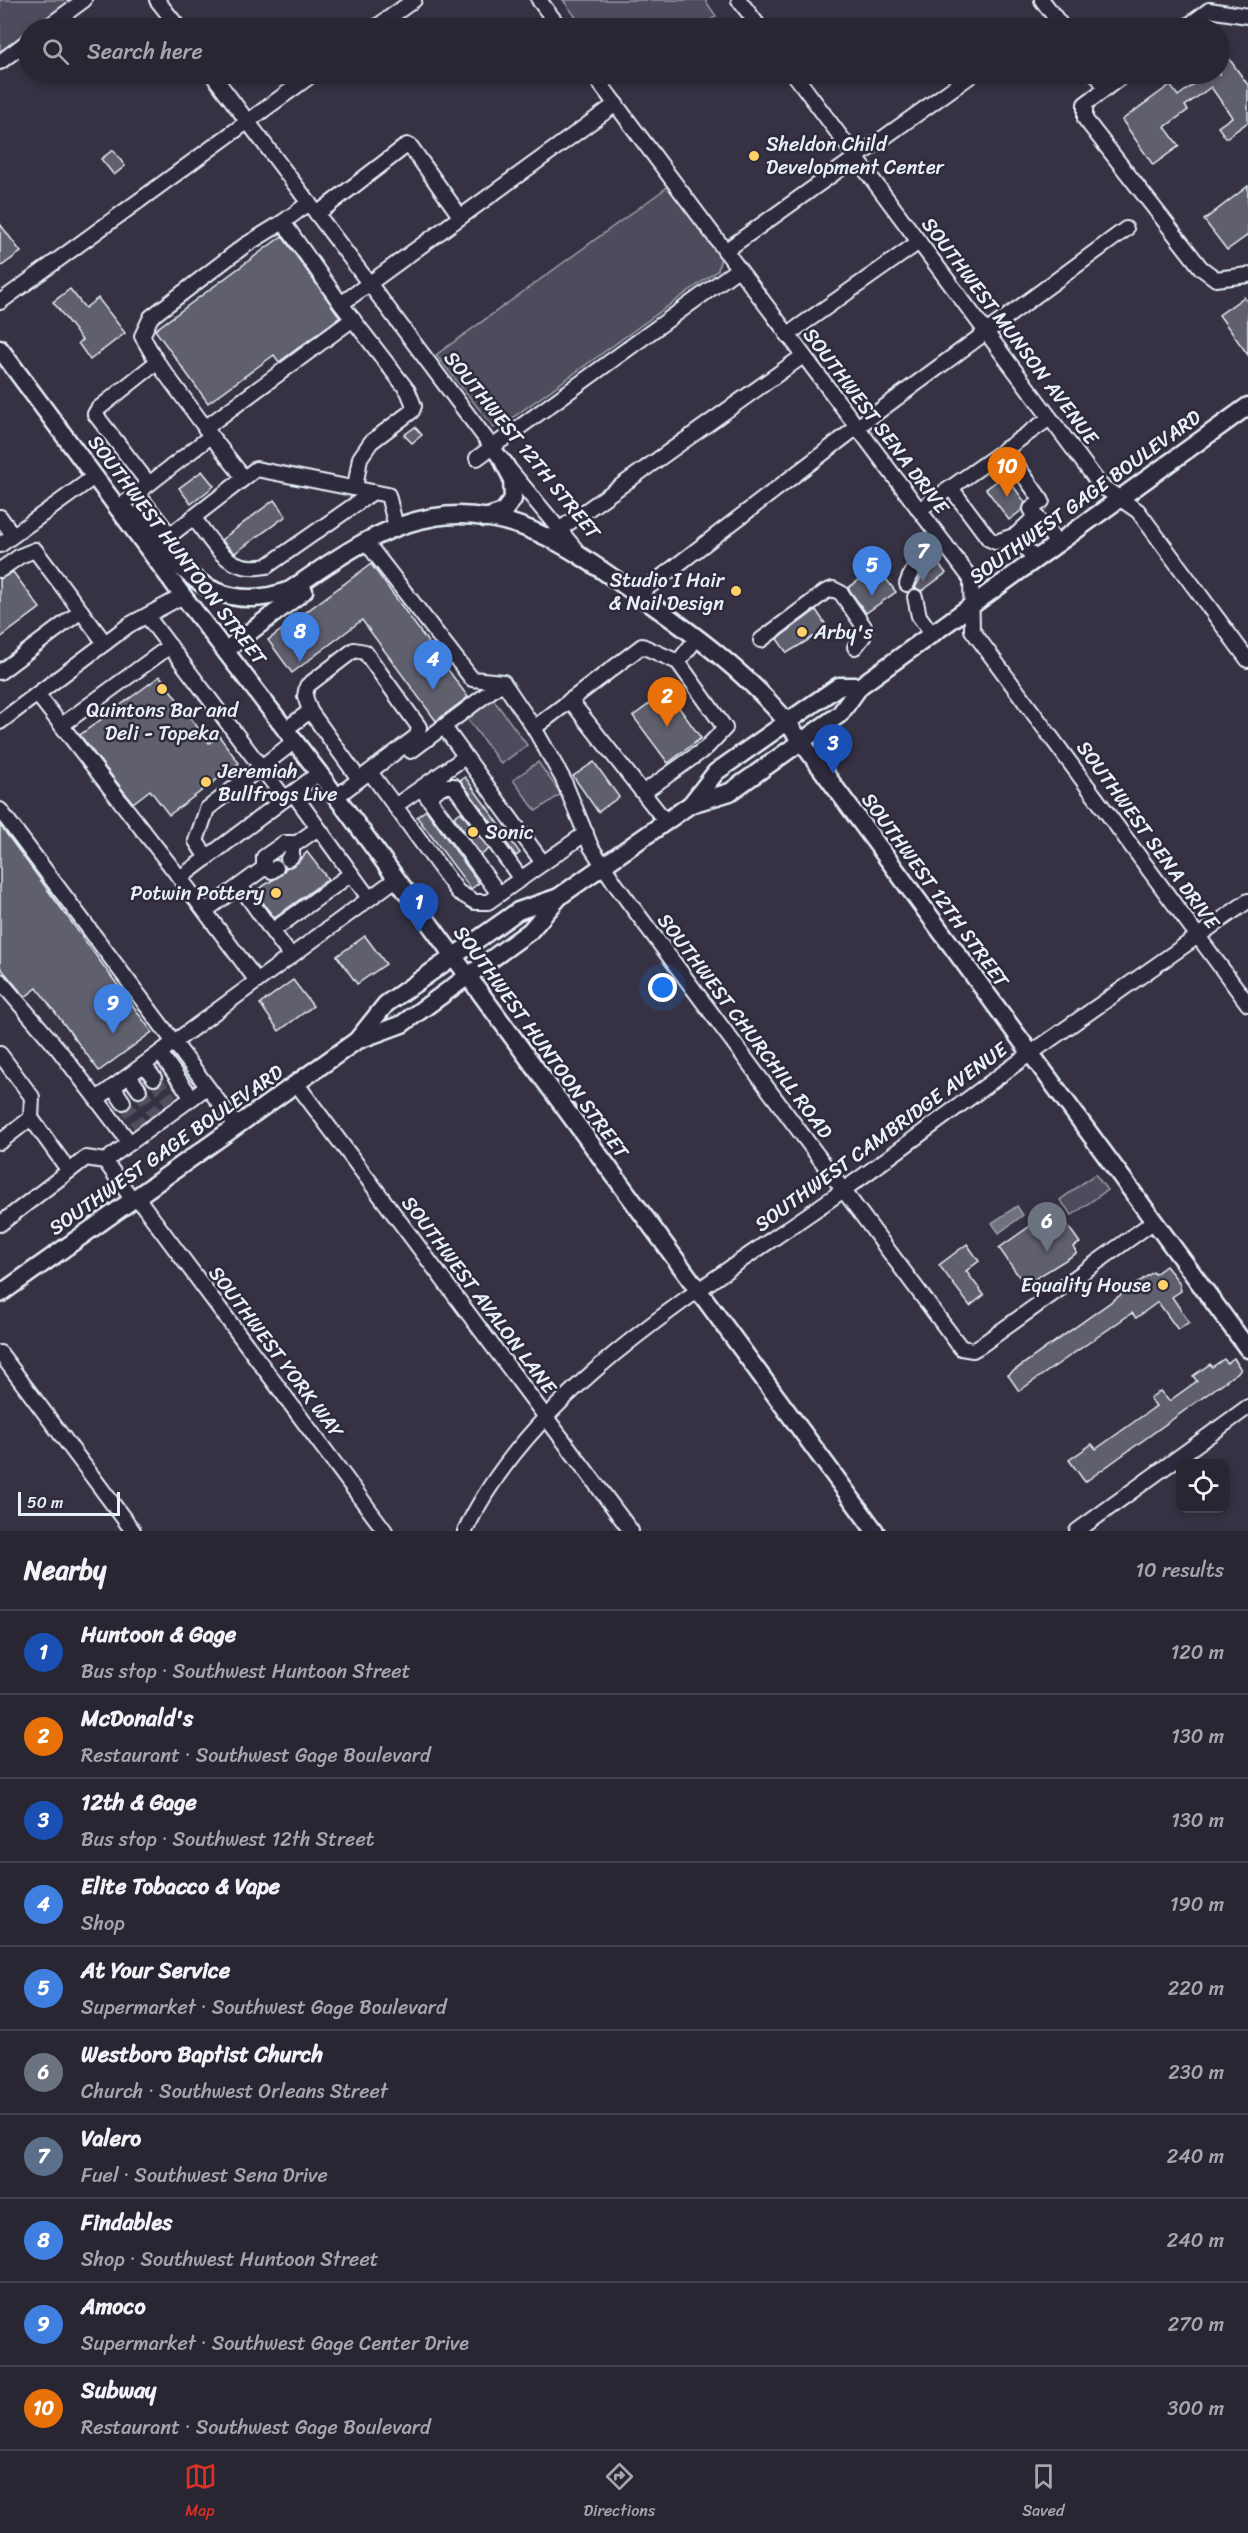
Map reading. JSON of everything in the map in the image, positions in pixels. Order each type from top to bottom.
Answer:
[{"type":"main road","name":"SOUTHWEST HUNTOON STREET","points":[[0,349],[118,508],[134,514],[160,543],[183,596],[291,735],[875,1531]]},
{"type":"main road","name":"SOUTHWEST GAGE BOULEVARD","points":[[691,804],[730,792],[840,714],[860,686],[1248,406]]},
{"type":"main road","points":[[484,518],[503,512],[513,500],[512,478],[504,463]]},
{"type":"main road","points":[[160,543],[192,578],[211,591],[234,597],[258,599],[290,590],[362,544],[396,527],[436,516],[460,515],[484,518],[537,533],[587,560]]},
{"type":"main road","points":[[226,650],[362,544]]},
{"type":"main road","name":"SOUTHWEST 12TH STREET","points":[[587,560],[697,638],[759,689],[787,722],[1248,1349]]},
{"type":"main road","name":"SOUTHWEST GAGE BOULEVARD","points":[[0,1294],[356,1041],[402,1023],[530,931],[560,896],[691,804],[716,772],[839,686],[860,686]]},
{"type":"main road","name":"SOUTHWEST GAGE BOULEVARD","points":[[356,1041],[386,1004],[518,911],[560,896]]},
{"type":"street","points":[[60,18],[84,0]]},
{"type":"street","points":[[157,0],[171,18]]},
{"type":"street","points":[[389,18],[414,0]]},
{"type":"street","points":[[539,0],[552,18]]},
{"type":"street","points":[[739,0],[752,18]]},
{"type":"street","points":[[1042,0],[1056,18]]},
{"type":"street","points":[[1195,18],[1209,5],[1248,16]]},
{"type":"street","points":[[0,62],[18,48]]},
{"type":"street","name":"SOUTHWEST 12TH STREET","points":[[220,84],[504,463],[587,560]]},
{"type":"street","points":[[0,302],[299,84]]},
{"type":"street","name":"SOUTHWEST SENA DRIVE","points":[[601,84],[971,579],[972,630],[1248,1004]]},
{"type":"street","name":"SOUTHWEST MUNSON AVENUE","points":[[801,84],[1100,485],[1138,511],[1247,657]]},
{"type":"street","points":[[725,251],[959,84]]},
{"type":"street","points":[[1103,84],[1106,88]]},
{"type":"street","points":[[1111,84],[1085,104],[1085,119],[1201,268],[1216,279],[1248,275]]},
{"type":"street","points":[[341,304],[368,282],[616,104]]},
{"type":"street","points":[[244,478],[157,362],[142,336],[151,317],[244,246],[283,222],[313,208],[406,145],[411,147],[460,216]]},
{"type":"street","points":[[283,222],[352,319],[408,391],[414,406],[412,411],[371,442],[360,458],[355,488]]},
{"type":"street","points":[[638,595],[856,428],[1126,230]]},
{"type":"street","points":[[787,335],[919,242]]},
{"type":"street","points":[[477,458],[738,269]]},
{"type":"street","points":[[118,508],[208,432],[352,319]]},
{"type":"street","points":[[559,530],[803,356]]},
{"type":"street","points":[[149,484],[95,414],[98,409],[157,362]]},
{"type":"street","points":[[919,510],[1050,418]]},
{"type":"street","points":[[1005,449],[1042,501],[1031,509],[1058,543]]},
{"type":"street","points":[[137,493],[160,543],[256,469],[388,495],[396,527]]},
{"type":"street","points":[[7,540],[94,477]]},
{"type":"street","points":[[951,488],[988,539],[996,542],[1016,535],[1036,516]]},
{"type":"street","points":[[193,517],[229,562],[257,568],[267,566],[373,492]]},
{"type":"street","points":[[0,517],[7,540],[20,556]]},
{"type":"street","points":[[1016,535],[1035,560]]},
{"type":"street","points":[[362,544],[472,679],[503,682]]},
{"type":"street","points":[[932,634],[919,616],[911,591],[913,572],[929,555],[945,544]]},
{"type":"street","points":[[0,570],[20,556],[35,550],[105,643]]},
{"type":"street","points":[[761,640],[825,592],[833,589],[841,592],[865,628],[863,637],[855,647]]},
{"type":"street","points":[[0,722],[129,625],[183,596]]},
{"type":"street","points":[[0,672],[81,611]]},
{"type":"street","points":[[147,616],[262,767],[318,828],[369,898]]},
{"type":"street","points":[[678,662],[697,638]]},
{"type":"street","points":[[62,725],[170,646]]},
{"type":"street","points":[[534,728],[642,646],[678,662],[725,728],[706,748],[644,792]]},
{"type":"street","points":[[368,776],[417,736],[419,727],[365,652],[354,650],[307,686],[305,696],[310,711],[368,776],[395,806],[458,892],[475,903],[488,902],[586,833]]},
{"type":"street","points":[[336,797],[444,727],[503,682]]},
{"type":"street","name":"SOUTHWEST CHURCHILL ROAD","points":[[503,682],[534,728],[563,779],[591,847],[603,865],[957,1344],[967,1350],[980,1346],[1153,1222]]},
{"type":"street","points":[[37,694],[257,981]]},
{"type":"street","points":[[570,700],[666,822]]},
{"type":"street","points":[[207,858],[196,841],[207,809],[262,767],[310,711]]},
{"type":"street","points":[[444,727],[543,864]]},
{"type":"street","points":[[424,793],[465,757]]},
{"type":"street","points":[[180,878],[319,773]]},
{"type":"street","points":[[395,806],[442,786],[454,786],[521,879]]},
{"type":"street","points":[[424,793],[499,894]]},
{"type":"street","points":[[0,810],[236,1125]]},
{"type":"street","points":[[205,911],[282,857],[318,828]]},
{"type":"street","points":[[272,931],[351,874]]},
{"type":"street","points":[[97,1099],[396,879]]},
{"type":"street","points":[[240,885],[290,955]]},
{"type":"street","name":"SOUTHWEST CAMBRIDGE AVENUE","points":[[465,1531],[502,1467],[545,1416],[567,1394],[699,1292],[1030,1054],[1248,901]]},
{"type":"street","points":[[0,981],[97,1099],[130,1143]]},
{"type":"street","points":[[160,1053],[192,1098]]},
{"type":"street","points":[[0,1054],[32,1097],[30,1118],[69,1170]]},
{"type":"street","points":[[144,1065],[154,1078]]},
{"type":"street","points":[[129,1076],[139,1090]]},
{"type":"street","name":"SOUTHWEST AVALON LANE","points":[[296,1083],[631,1531]]},
{"type":"street","points":[[0,1224],[86,1158],[105,1161],[130,1143],[143,1128],[174,1106],[192,1098],[207,1087]]},
{"type":"street","points":[[113,1088],[123,1102]]},
{"type":"street","points":[[0,1142],[30,1118]]},
{"type":"street","name":"SOUTHWEST YORK WAY","points":[[105,1161],[385,1531]]},
{"type":"street","points":[[0,1353],[133,1531]]},
{"type":"street","points":[[1077,1531],[1248,1407]]},
{"type":"shaded area","points":[[0,0],[72,0],[47,18],[18,18],[18,38],[0,52]]},
{"type":"shaded area","points":[[563,0],[705,0],[716,16],[713,18],[576,18]]},
{"type":"shaded area","points":[[669,186],[721,257],[718,270],[501,426],[494,428],[436,355]]},
{"type":"shaded area","points":[[493,699],[527,745],[501,764],[466,717]]},
{"type":"shaded area","points":[[538,762],[561,794],[536,811],[513,780]]},
{"type":"shaded area","points":[[1095,1174],[1107,1190],[1072,1215],[1060,1200]]},
{"type":"water","points":[[1017,1206],[1023,1215],[999,1233],[992,1223]]},
{"type":"building","points":[[1230,60],[1248,85],[1248,122],[1226,138],[1218,127],[1232,117],[1211,87],[1185,106],[1188,110],[1165,127],[1179,146],[1153,165],[1122,120],[1170,85],[1178,96],[1194,84],[1230,84]]},
{"type":"building","points":[[113,150],[125,166],[114,175],[101,159]]},
{"type":"building","points":[[1248,186],[1248,235],[1227,250],[1204,220]]},
{"type":"building","points":[[0,224],[21,252],[0,267]]},
{"type":"building","points":[[282,236],[340,317],[279,362],[274,355],[208,403],[155,330]]},
{"type":"building","points":[[70,289],[85,308],[98,298],[125,333],[90,360],[78,343],[82,340],[53,302]]},
{"type":"building","points":[[1244,297],[1248,303],[1248,355],[1219,315]]},
{"type":"building","points":[[415,427],[422,435],[412,443],[404,435]]},
{"type":"building","points":[[202,471],[214,486],[191,504],[179,488]]},
{"type":"building","points":[[1005,475],[1025,502],[1022,510],[1009,520],[986,489]]},
{"type":"building","points":[[274,500],[286,516],[235,553],[221,540]]},
{"type":"building","points":[[937,562],[946,573],[922,591],[915,588],[924,572]]},
{"type":"building","points":[[371,564],[468,697],[436,721],[362,620],[292,673],[268,640]]},
{"type":"building","points":[[877,567],[896,592],[866,613],[848,588]]},
{"type":"building","points":[[13,572],[40,608],[0,638],[0,579]]},
{"type":"building","name":"Arby's","points":[[816,610],[828,628],[787,653],[777,639]]},
{"type":"building","points":[[160,676],[209,743],[219,736],[239,763],[169,815],[150,790],[133,803],[80,735]]},
{"type":"building","points":[[667,691],[701,738],[668,763],[633,716]]},
{"type":"building","points":[[594,762],[619,797],[598,812],[573,776]]},
{"type":"building","points":[[465,777],[520,853],[516,856],[460,780]]},
{"type":"building","points":[[426,810],[479,883],[471,889],[417,817]]},
{"type":"building","points":[[461,812],[489,849],[481,855],[454,817]]},
{"type":"building","points":[[0,825],[152,1032],[99,1071],[37,988],[25,997],[0,967]]},
{"type":"building","points":[[307,852],[328,879],[274,918],[255,891],[281,875],[286,868],[297,863]]},
{"type":"building","points":[[365,936],[386,964],[357,984],[337,956]]},
{"type":"building","points":[[293,980],[313,1006],[279,1031],[260,1004]]},
{"type":"building","points":[[1061,1216],[1080,1243],[1073,1247],[1077,1253],[1025,1285],[999,1248],[1043,1217],[1049,1225]]},
{"type":"building","points":[[967,1244],[979,1261],[966,1271],[984,1295],[970,1306],[939,1265]]},
{"type":"building","points":[[1166,1266],[1179,1282],[1181,1291],[1172,1297],[1189,1322],[1178,1330],[1158,1302],[1136,1318],[1132,1313],[1019,1391],[1008,1375],[1153,1272],[1155,1274]]},
{"type":"building","points":[[1234,1358],[1241,1370],[1085,1482],[1069,1460],[1092,1444],[1096,1449],[1156,1406],[1150,1398],[1160,1391],[1169,1401],[1197,1381],[1193,1376],[1210,1364],[1212,1367],[1224,1359],[1227,1363]]},
{"type":"tunnel","points":[[272,861],[283,853]]},
{"type":"tunnel","points":[[154,1078],[172,1102]]},
{"type":"tunnel","points":[[139,1090],[156,1115]]},
{"type":"tunnel","points":[[123,1102],[140,1125]]},
{"type":"place","name":"Sheldon Child Development Center","points":[[754,156]]},
{"type":"place","name":"Subway","points":[[1007,497]]},
{"type":"place","name":"Valero","points":[[923,582]]},
{"type":"place","name":"Studio I Hair & Nail Design","points":[[736,591]]},
{"type":"place","name":"At Your Service","points":[[872,596]]},
{"type":"place","name":"Arby's","points":[[802,632]]},
{"type":"place","name":"Findables","points":[[300,662]]},
{"type":"place","name":"Quintons Bar and Deli - Topeka","points":[[162,689]]},
{"type":"place","name":"Elite Tobacco & Vape","points":[[433,690]]},
{"type":"place","name":"McDonald's","points":[[667,727]]},
{"type":"place","name":"12th & Gage","points":[[833,774]]},
{"type":"place","name":"Jeremiah Bullfrogs Live","points":[[206,782]]},
{"type":"place","name":"Sonic","points":[[473,832]]},
{"type":"place","name":"Potwin Pottery","points":[[276,893]]},
{"type":"place","name":"Huntoon & Gage","points":[[419,933]]},
{"type":"place","name":"Amoco","points":[[113,1034]]},
{"type":"place","name":"Westboro Baptist Church","points":[[1047,1252]]},
{"type":"place","name":"Equality House","points":[[1163,1285]]}]
